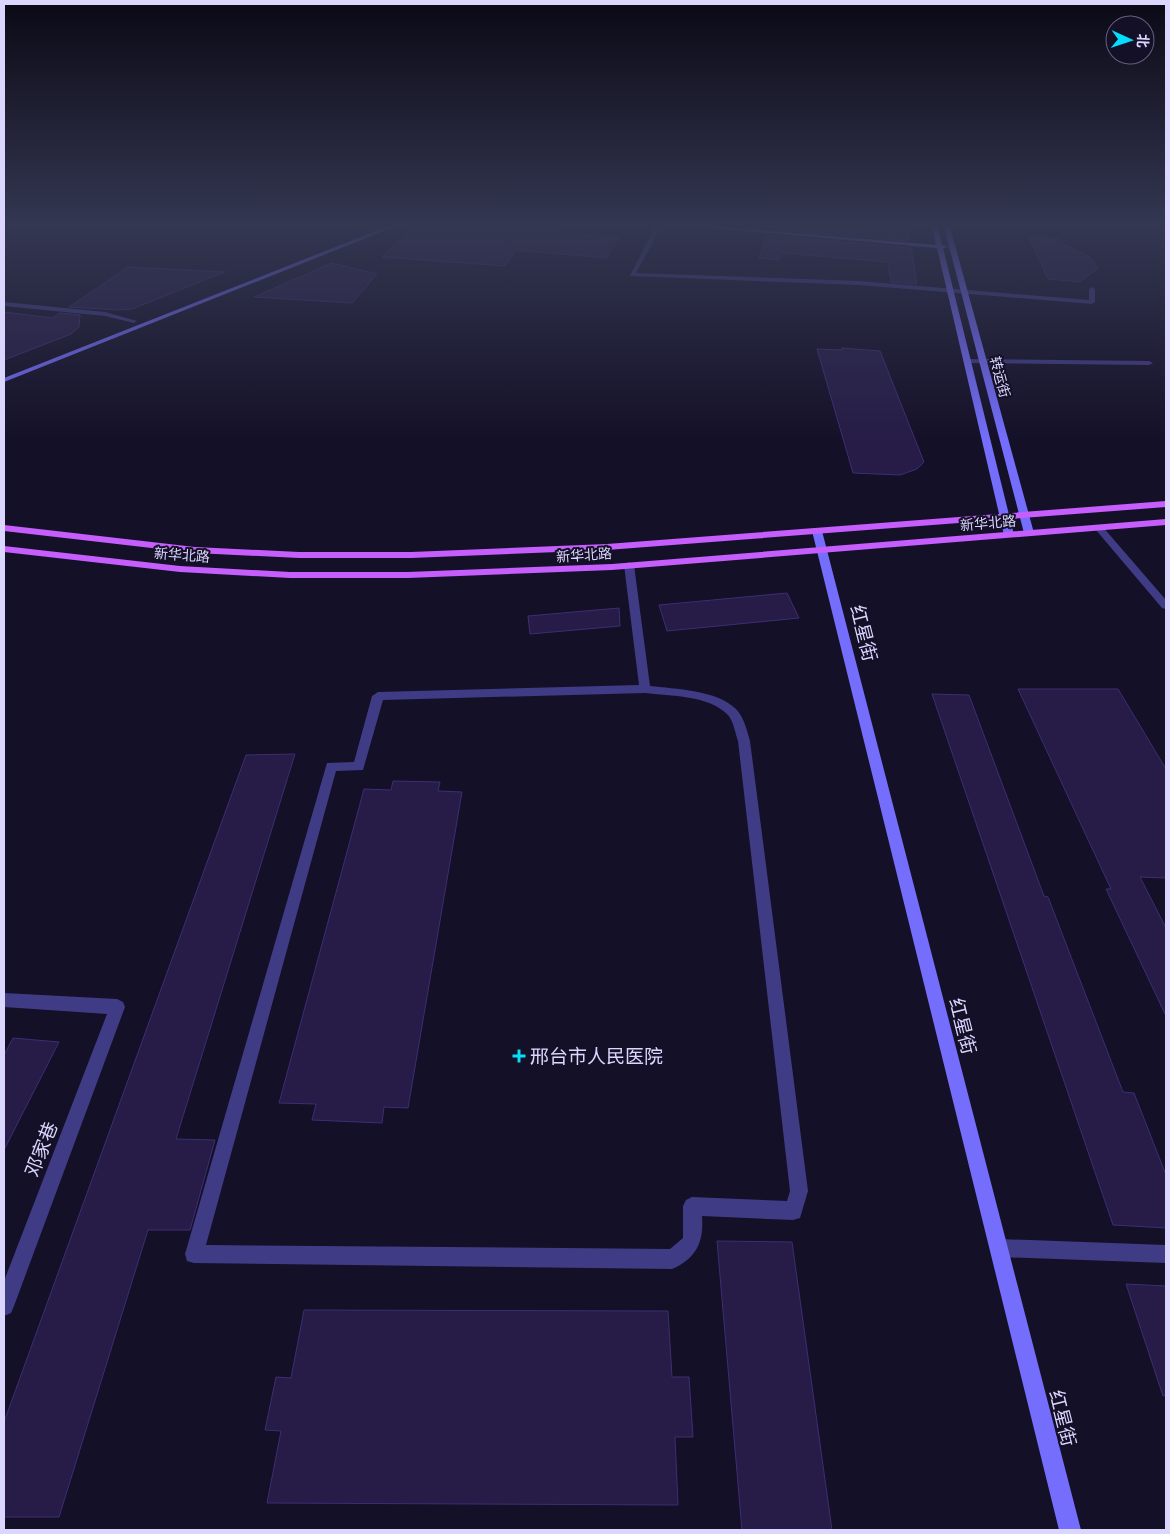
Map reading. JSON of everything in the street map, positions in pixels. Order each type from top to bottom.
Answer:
[{"type":"main road","name":"新华北路","points":[[4,528],[195,550],[342,556],[549,551],[1166,504]]},
{"type":"main road","name":"新华北路","points":[[4,549],[180,570],[290,575],[506,573],[629,565],[1166,522]]},
{"type":"street","points":[[4,372],[191,299]]},
{"type":"street","points":[[4,380],[209,299]]},
{"type":"street","name":"转运街","points":[[952,299],[1009,535]]},
{"type":"street","name":"转运街","points":[[966,299],[1029,533]]},
{"type":"street","points":[[1052,299],[1092,302],[1092,299]]},
{"type":"street","points":[[4,304],[106,314],[134,321]]},
{"type":"street","points":[[967,361],[1149,363]]},
{"type":"street","points":[[1099,528],[1166,606]]},
{"type":"street","name":"红星街","points":[[817,531],[1070,1530]]},
{"type":"street","points":[[629,565],[645,689]]},
{"type":"street","points":[[645,689],[708,699],[722,705],[732,713],[744,741],[799,1191],[793,1211],[692,1206],[694,1241],[688,1250],[672,1259],[194,1254],[331,766],[360,766],[378,696],[645,689]]},
{"type":"street","name":"邓家巷","points":[[4,1000],[117,1006],[4,1306]]},
{"type":"street","points":[[999,1248],[1166,1254]]},
{"type":"building","points":[[81,299],[158,299],[132,309],[69,307]]},
{"type":"building","points":[[280,299],[356,299],[352,303]]},
{"type":"building","points":[[4,312],[53,318],[59,313],[80,315],[79,327],[71,334],[4,360]]},
{"type":"building","points":[[842,348],[880,351],[924,462],[917,469],[900,475],[853,473],[817,349],[842,350]]},
{"type":"building","points":[[787,593],[799,618],[667,631],[659,605]]},
{"type":"building","points":[[619,608],[620,626],[530,634],[528,616]]},
{"type":"building","points":[[1018,689],[1118,689],[1166,769],[1166,878],[1140,877],[1166,928],[1166,1016],[1106,889],[1111,889]]},
{"type":"building","points":[[932,694],[969,695],[1044,896],[1048,897],[1123,1092],[1134,1093],[1166,1175],[1166,1228],[1113,1225]]},
{"type":"building","points":[[295,754],[176,1139],[215,1140],[190,1230],[148,1230],[59,1517],[4,1517],[4,1422],[246,755]]},
{"type":"building","points":[[393,781],[440,782],[438,791],[462,792],[408,1108],[384,1107],[382,1123],[312,1120],[316,1104],[279,1103],[364,789],[391,790]]},
{"type":"building","points":[[13,1038],[59,1042],[4,1150],[4,1055]]},
{"type":"building","points":[[717,1241],[792,1242],[832,1530],[742,1530]]},
{"type":"building","points":[[1126,1284],[1166,1286],[1166,1395],[1163,1396]]},
{"type":"building","points":[[304,1310],[668,1311],[672,1377],[689,1377],[693,1437],[675,1437],[678,1505],[267,1503],[281,1431],[265,1430],[276,1377],[291,1378]]},
{"type":"place","name":"邢台市人民医院","points":[[519,1056]]}]
